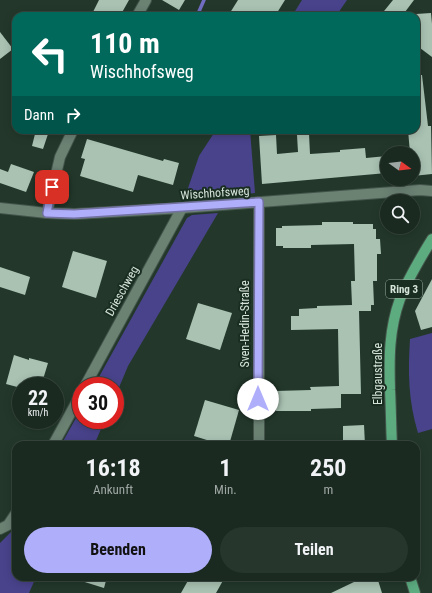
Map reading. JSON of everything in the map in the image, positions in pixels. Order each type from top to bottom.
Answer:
[{"type":"main road","name":"Elbgaustraße","points":[[392,441],[389,352],[391,330],[404,289],[432,239]]},
{"type":"main road","points":[[412,581],[416,593]]},
{"type":"street","points":[[139,12],[146,0]]},
{"type":"street","points":[[47,213],[60,157],[71,134]]},
{"type":"street","name":"Wischhofsweg","points":[[0,208],[74,214],[182,208],[420,190],[432,191]]},
{"type":"street","name":"Sven-Hedin-Straße","points":[[259,202],[259,441]]},
{"type":"street","name":"Drieschweg","points":[[90,377],[182,208]]},
{"type":"street","points":[[55,441],[72,410]]},
{"type":"street","points":[[0,529],[8,525],[12,519]]},
{"type":"shaded area","points":[[302,0],[347,0],[339,12],[294,12]]},
{"type":"shaded area","points":[[213,134],[250,134],[255,193],[184,200],[199,156]]},
{"type":"shaded area","points":[[218,213],[128,366],[123,377],[99,377],[187,218],[192,215]]},
{"type":"shaded area","points":[[432,333],[432,429],[418,433],[412,409],[410,386],[410,339]]},
{"type":"shaded area","points":[[72,425],[72,429],[101,429],[96,441],[63,441]]},
{"type":"shaded area","points":[[12,531],[12,581],[34,581],[29,593],[0,593],[0,543]]},
{"type":"building","points":[[99,0],[129,0],[122,12],[93,12]]},
{"type":"building","points":[[162,0],[185,0],[179,10]]},
{"type":"building","points":[[238,0],[285,0],[278,12],[230,12]]},
{"type":"building","points":[[393,0],[414,0],[405,12],[383,12]]},
{"type":"building","points":[[431,13],[432,57],[420,48],[420,14]]},
{"type":"building","points":[[0,32],[12,50],[0,59]]},
{"type":"building","points":[[420,75],[422,75],[428,126],[431,126],[432,174],[420,175],[420,146],[409,146],[408,134],[420,134]]},
{"type":"building","points":[[35,134],[48,134],[43,149],[32,146]]},
{"type":"building","points":[[309,134],[310,154],[340,152],[340,150],[365,148],[366,158],[380,157],[380,174],[262,184],[259,136],[276,135],[277,154],[298,152],[297,135]]},
{"type":"building","points":[[87,139],[163,161],[164,159],[179,163],[173,185],[138,175],[133,192],[80,176],[85,159],[81,158]]},
{"type":"building","points":[[11,164],[34,172],[26,192],[0,183],[0,169],[8,172]]},
{"type":"building","points":[[322,222],[353,222],[353,224],[373,224],[373,229],[376,229],[376,239],[380,239],[381,254],[377,254],[377,281],[373,281],[374,305],[371,305],[371,311],[359,311],[361,394],[341,394],[341,408],[311,409],[311,411],[276,411],[275,391],[311,390],[310,387],[339,386],[338,329],[291,330],[291,316],[299,316],[299,309],[317,308],[317,306],[352,305],[351,281],[355,281],[354,244],[311,245],[311,248],[283,248],[283,246],[276,246],[276,228],[282,228],[282,226],[322,225]]},
{"type":"building","points":[[73,251],[107,261],[96,298],[62,287]]},
{"type":"building","points":[[0,267],[30,277],[25,295],[0,287]]},
{"type":"building","points":[[432,279],[432,327],[421,330],[415,311]]},
{"type":"building","points":[[198,303],[232,313],[220,350],[186,339]]},
{"type":"building","points":[[14,355],[29,360],[29,358],[48,363],[44,377],[12,377],[12,386],[6,384]]},
{"type":"building","points":[[205,400],[239,410],[230,441],[210,441],[194,436]]},
{"type":"building","points":[[364,425],[365,441],[343,441],[343,426]]},
{"type":"building","points":[[81,581],[106,581],[104,588]]},
{"type":"building","points":[[188,581],[223,581],[216,593],[181,593]]},
{"type":"building","points":[[378,581],[382,593],[331,593],[354,582]]},
{"type":"waterway","points":[[199,12],[204,0]]},
{"type":"route","points":[[52,187],[47,213],[74,214],[259,202],[258,399]]}]
